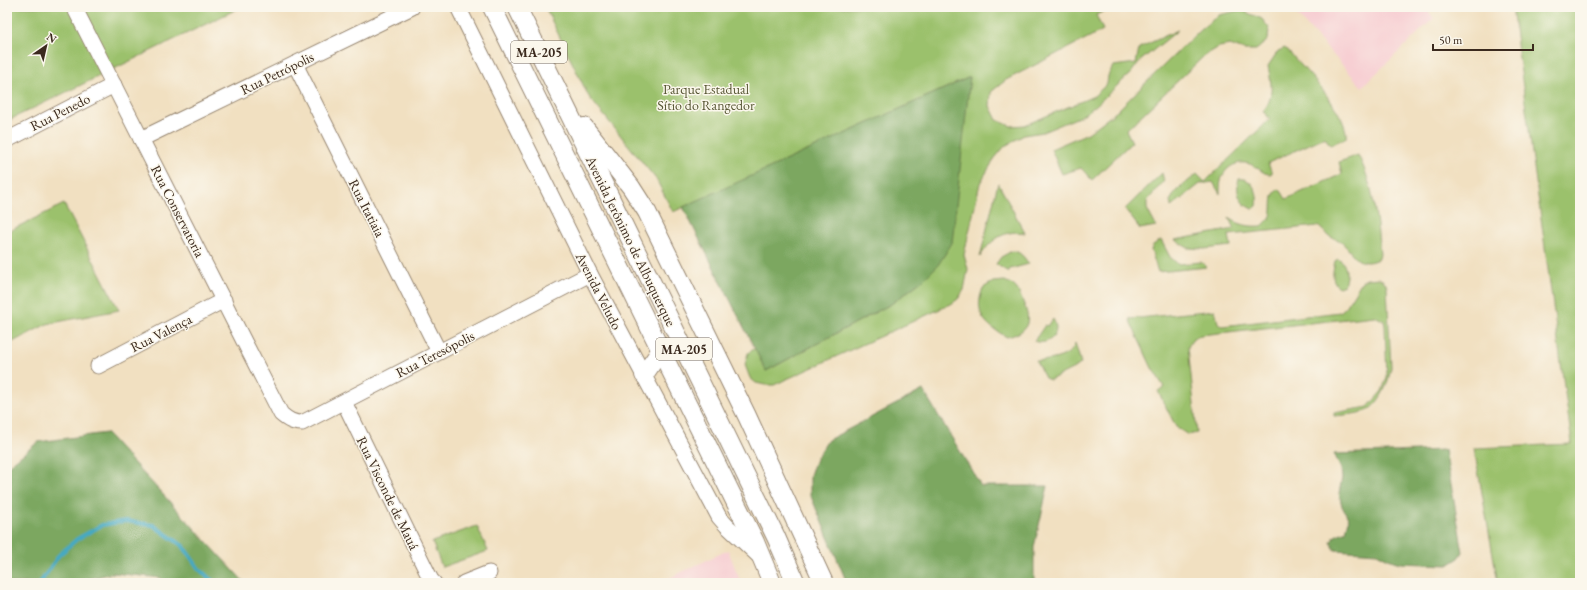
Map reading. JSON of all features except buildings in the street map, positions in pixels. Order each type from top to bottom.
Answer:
[{"type":"main road","name":"Avenida Jerônimo de Albuquerque","points":[[492,7],[762,559],[772,583]]},
{"type":"main road","name":"Avenida Jerônimo de Albuquerque","points":[[517,7],[772,530],[796,583]]},
{"type":"main road","points":[[561,97],[631,187],[647,212],[750,423],[824,583]]},
{"type":"main road","points":[[579,184],[581,172],[585,166],[593,162],[605,162],[616,168]]},
{"type":"main road","points":[[644,375],[660,350]]},
{"type":"main road","name":"Avenida Jerônimo de Albuquerque","points":[[762,559],[767,583]]},
{"type":"street","name":"Rua Conservatoria","points":[[74,7],[281,414]]},
{"type":"street","name":"Rua Petrópolis","points":[[142,139],[412,7]]},
{"type":"street","name":"Avenida Veludo","points":[[458,7],[590,274],[719,517],[762,559]]},
{"type":"street","name":"Rua Itatiaia","points":[[295,64],[438,352]]},
{"type":"street","name":"Rua Penedo","points":[[7,140],[114,85]]},
{"type":"street","name":"Rua Teresópolis","points":[[281,414],[295,423],[302,423],[590,274]]},
{"type":"street","name":"Rua Valença","points":[[98,366],[224,300]]},
{"type":"street","name":"Rua Visconde de Mauá","points":[[344,402],[431,580],[434,583]]},
{"type":"street","points":[[464,583],[489,573]]},
{"type":"shaded area","points":[[1290,7],[1424,7],[1434,18],[1362,87]]},
{"type":"shaded area","points":[[728,550],[741,583],[659,583]]},
{"type":"green space","points":[[7,7],[241,7],[7,121]]},
{"type":"green space","name":"Parque Estadual Sítio do Rangedor","points":[[545,7],[1113,7],[1096,15],[1103,30],[1006,80],[991,92],[990,106],[997,120],[1011,126],[1025,125],[1094,96],[1107,84],[1108,76],[1113,66],[1136,63],[1139,48],[1178,30],[1139,62],[1131,73],[1094,107],[1081,116],[1043,132],[1024,135],[1005,146],[995,158],[980,183],[964,255],[968,269],[964,290],[958,299],[951,304],[774,385],[765,385],[756,383],[750,378],[745,365],[748,353],[755,348],[766,371],[891,304],[923,280],[970,77],[673,212],[656,179],[589,97]]},
{"type":"green space","points":[[1512,7],[1580,7],[1580,583],[1498,583],[1474,448],[1572,444]]},
{"type":"green space","points":[[1241,10],[1262,19],[1269,28],[1268,40],[1256,50],[1244,50],[1230,45],[1219,47],[1204,56],[1126,130],[1132,142],[1092,180],[1081,168],[1062,174],[1051,149],[1088,133],[1116,112],[1201,29],[1219,15]]},
{"type":"green space","points":[[1285,48],[1333,104],[1345,128],[1346,138],[1330,145],[1325,137],[1268,163],[1272,173],[1270,174],[1263,172],[1249,164],[1239,163],[1226,171],[1220,184],[1220,194],[1213,182],[1200,184],[1171,207],[1170,201],[1176,191],[1197,174],[1205,182],[1270,119],[1263,111],[1267,106],[1271,95],[1268,66],[1278,51]]},
{"type":"green space","points":[[970,77],[952,243],[938,265],[923,280],[891,304],[766,371],[683,207]]},
{"type":"green space","points":[[1358,155],[1368,179],[1374,204],[1380,255],[1378,259],[1371,262],[1360,261],[1345,245],[1337,239],[1330,237],[1318,226],[1229,235],[1231,246],[1204,249],[1188,248],[1175,240],[1234,229],[1229,218],[1245,225],[1262,226],[1271,216],[1272,200],[1277,191],[1280,189],[1286,199],[1342,174],[1339,162]]},
{"type":"green space","points":[[1162,173],[1164,181],[1147,201],[1147,209],[1156,226],[1140,229],[1125,209]]},
{"type":"green space","points":[[1239,179],[1248,181],[1256,192],[1257,206],[1253,209],[1242,201],[1238,193]]},
{"type":"green space","points":[[998,183],[1025,233],[1011,233],[999,237],[988,246],[980,257]]},
{"type":"green space","points":[[64,204],[119,310],[47,324],[7,345],[7,232]]},
{"type":"green space","points":[[1161,240],[1170,257],[1178,264],[1201,262],[1207,267],[1158,272],[1151,250],[1153,245]]},
{"type":"green space","points":[[1012,251],[1020,253],[1029,264],[1010,269],[1008,272],[996,264],[1001,257]]},
{"type":"green space","points":[[1338,259],[1344,264],[1346,270],[1344,285],[1339,287],[1333,278],[1335,261]]},
{"type":"green space","points":[[1379,278],[1385,282],[1387,287],[1391,367],[1385,389],[1375,404],[1368,410],[1353,414],[1334,416],[1334,413],[1368,407],[1382,391],[1387,377],[1385,326],[1384,321],[1375,316],[1201,335],[1193,338],[1188,347],[1197,433],[1188,435],[1176,427],[1158,391],[1164,387],[1152,368],[1129,319],[1215,310],[1218,323],[1222,326],[1340,312],[1346,307],[1362,281]]},
{"type":"green space","points":[[1005,281],[1017,289],[1026,309],[1027,315],[1027,321],[1024,329],[1007,337],[999,333],[987,323],[980,312],[979,305],[983,288],[993,282]]},
{"type":"green space","points":[[1053,319],[1056,329],[1052,338],[1045,342],[1034,341],[1045,325],[1048,326]]},
{"type":"green space","points":[[1075,343],[1081,363],[1050,380],[1045,378],[1036,361],[1059,358],[1069,352]]},
{"type":"green space","points":[[923,390],[981,486],[1048,486],[1034,547],[1034,583],[847,583],[810,494],[810,475],[816,459],[828,440]]},
{"type":"green space","points":[[106,433],[245,583],[165,583],[161,578],[113,573],[73,583],[7,583],[7,467],[38,442]]},
{"type":"green space","points":[[1445,450],[1463,552],[1459,558],[1448,565],[1401,563],[1388,559],[1377,553],[1335,550],[1331,542],[1335,536],[1346,531],[1349,520],[1342,506],[1339,493],[1342,478],[1341,469],[1334,454]]},
{"type":"green space","points":[[477,526],[488,551],[442,567],[432,542]]},
{"type":"waterway","points":[[40,583],[59,555],[77,539],[102,525],[126,521],[153,525],[183,546],[199,569],[215,583]]}]
